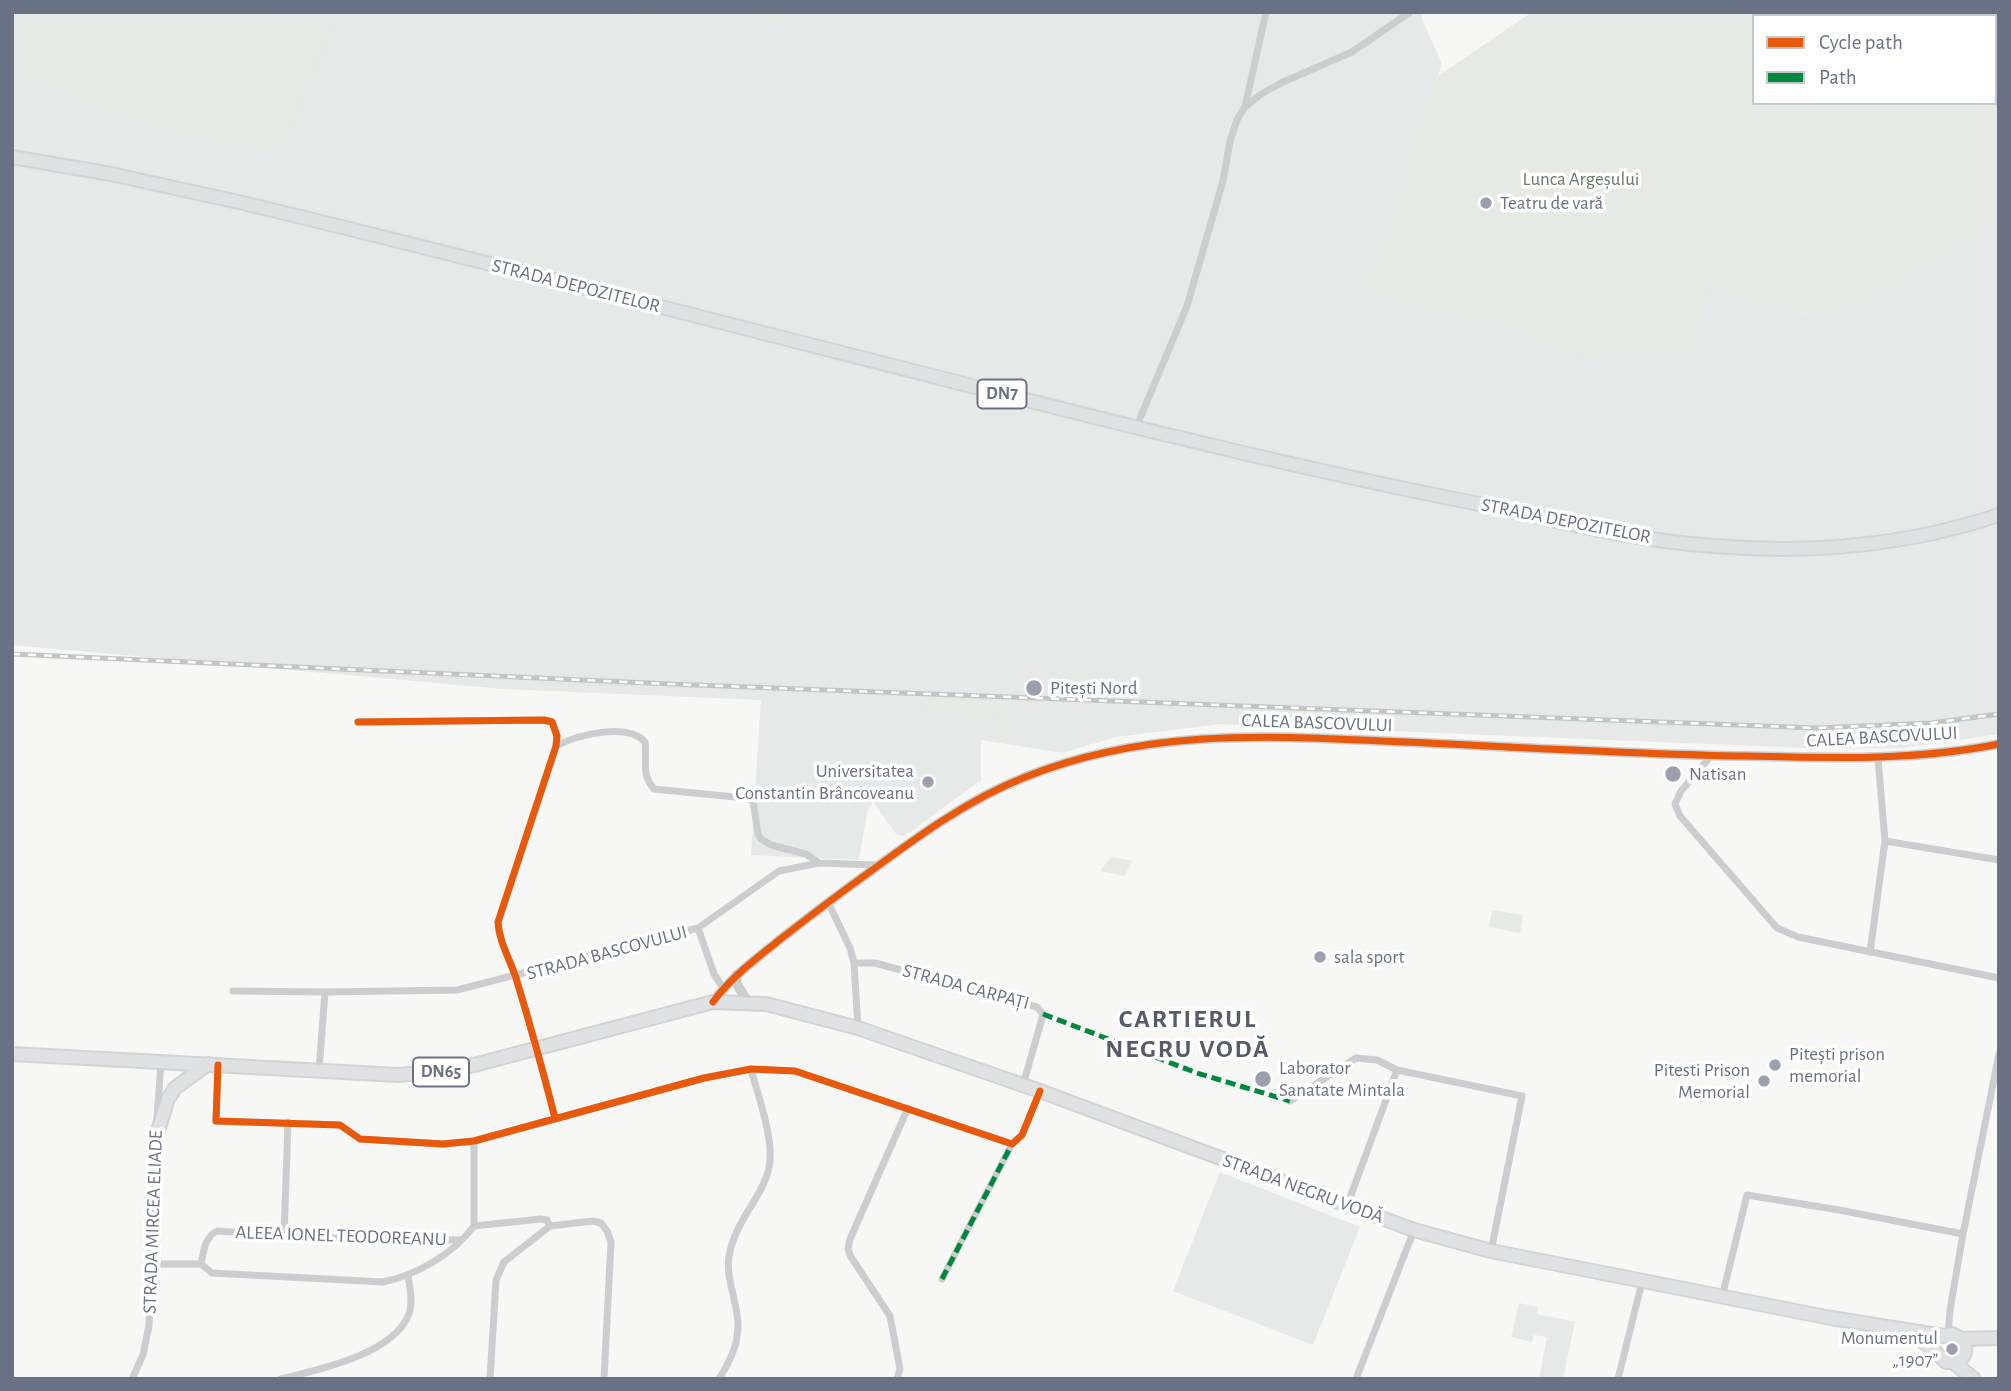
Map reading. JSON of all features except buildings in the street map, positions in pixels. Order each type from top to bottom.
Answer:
[{"type":"main road","name":"STRADA DEPOZITELOR","points":[[12,158],[111,174],[302,217],[1136,428],[1323,472],[1650,538],[1714,547],[1769,550],[1860,546],[1917,537],[1999,516]]},
{"type":"main road","name":"STRADA NEGRU VODĂ","points":[[713,1002],[766,1004],[858,1028],[1040,1091],[1415,1230],[1491,1251],[1722,1297],[1907,1331],[1946,1335]]},
{"type":"main road","name":"DN65","points":[[12,1054],[398,1076],[438,1073],[713,1002]]},
{"type":"main road","points":[[156,1137],[174,1088],[213,1065]]},
{"type":"main road","name":"STRADA NEGRU VODĂ","points":[[1907,1331],[1937,1353]]},
{"type":"main road","points":[[1954,1363],[1959,1361],[1966,1348],[1962,1339],[1956,1335],[1946,1335],[1937,1345],[1937,1353],[1942,1360],[1954,1363],[1974,1379]]},
{"type":"main road","points":[[1962,1339],[1999,1338]]},
{"type":"street","points":[[1136,428],[1187,306],[1223,181],[1230,141],[1244,108],[1266,12]]},
{"type":"street","points":[[1244,108],[1261,94],[1283,82],[1352,52],[1410,12]]},
{"type":"street","points":[[358,722],[552,722],[557,736],[556,746],[498,922],[499,938],[516,977],[555,1118]]},
{"type":"street","points":[[556,746],[587,735],[622,731],[638,735],[645,742],[644,770],[647,781],[654,789],[753,801],[761,839],[771,845],[806,854],[819,863]]},
{"type":"street","name":"CALEA BASCOVULUI","points":[[713,1002],[736,975],[828,902],[954,812],[1025,777],[1106,751],[1152,742],[1234,736],[1711,755],[1878,758],[1999,744]]},
{"type":"street","points":[[1711,755],[1681,791],[1675,804],[1680,816],[1777,928],[1798,937],[1999,978]]},
{"type":"street","points":[[1870,952],[1885,841],[1878,758]]},
{"type":"street","points":[[1885,841],[1999,860]]},
{"type":"street","name":"STRADA BASCOVULUI","points":[[233,991],[457,990],[516,977],[698,928],[779,871],[819,863],[878,865]]},
{"type":"street","points":[[828,902],[855,963],[858,1028]]},
{"type":"street","name":"STRADA BASCOVULUI","points":[[698,928],[714,974],[723,988]]},
{"type":"street","name":"STRADA CARPAȚI","points":[[855,963],[875,962],[1037,1007],[1043,1014],[1023,1085]]},
{"type":"street","points":[[736,975],[737,984],[748,1003]]},
{"type":"street","points":[[319,1070],[325,992]]},
{"type":"street","points":[[1946,1335],[1999,1054]]},
{"type":"street","points":[[1290,1101],[1356,1058],[1377,1060],[1397,1070],[1522,1096],[1491,1251]]},
{"type":"street","name":"STRADA MIRCEA ELIADE","points":[[132,1379],[147,1340],[161,1062]]},
{"type":"street","points":[[213,1065],[216,1121],[340,1125],[360,1139],[443,1144],[474,1141],[704,1078],[751,1069],[795,1071],[1012,1144]]},
{"type":"street","points":[[719,1379],[732,1357],[738,1336],[738,1315],[729,1274],[729,1257],[734,1237],[768,1170],[771,1154],[751,1069]]},
{"type":"street","points":[[1347,1206],[1397,1070]]},
{"type":"street","points":[[942,1279],[1012,1144],[1021,1135],[1040,1091]]},
{"type":"street","points":[[897,1379],[900,1368],[890,1316],[848,1249],[908,1108]]},
{"type":"street","points":[[284,1236],[288,1122]]},
{"type":"street","points":[[152,1264],[201,1264],[212,1273],[224,1274],[383,1282],[408,1276],[462,1240],[474,1226],[474,1141]]},
{"type":"street","points":[[1722,1297],[1747,1195],[1963,1234]]},
{"type":"street","points":[[474,1226],[541,1219],[547,1220],[550,1226]]},
{"type":"street","points":[[490,1379],[496,1280],[504,1262],[550,1226],[593,1220],[601,1223],[611,1242],[604,1379]]},
{"type":"street","points":[[1356,1379],[1415,1230]]},
{"type":"street","name":"ALEEA IONEL TEODOREANU","points":[[201,1264],[206,1242],[210,1235],[217,1231],[284,1236],[462,1240]]},
{"type":"street","points":[[281,1379],[345,1362],[368,1352],[387,1339],[404,1324],[410,1311],[408,1276]]},
{"type":"street","points":[[1618,1379],[1642,1282]]},
{"type":"shaded area","points":[[279,12],[622,12],[666,22],[668,12],[739,12],[789,23],[792,12],[1424,12],[1421,17],[1442,64],[1407,165],[1395,219],[1361,291],[1417,307],[1472,316],[1509,329],[1706,288],[1809,315],[1846,307],[1999,221],[1999,734],[1903,748],[1828,749],[1221,724],[1116,737],[1062,753],[981,740],[981,780],[904,836],[896,834],[873,802],[867,812],[859,860],[751,855],[761,700],[503,689],[12,645],[12,77],[57,89],[332,29]]},
{"type":"shaded area","points":[[1220,1172],[1360,1227],[1313,1345],[1173,1291]]},
{"type":"shaded area","points":[[1519,1303],[1538,1307],[1537,1314],[1575,1322],[1563,1379],[1539,1379],[1547,1337],[1534,1335],[1532,1342],[1511,1337]]},
{"type":"green space","points":[[12,12],[279,12],[333,28],[280,151],[174,132],[12,77]]},
{"type":"green space","points":[[622,12],[668,12],[666,22]]},
{"type":"green space","points":[[739,12],[792,12],[789,24]]},
{"type":"green space","name":"Lunca Argeșului","points":[[1532,12],[1999,12],[1999,221],[1846,307],[1810,315],[1706,289],[1691,352],[1588,357],[1472,316],[1417,307],[1361,291],[1395,219],[1407,165],[1438,76]]},
{"type":"green space","points":[[926,699],[986,699],[990,706],[996,701],[1011,700],[1008,741],[998,740],[1001,722],[992,716],[968,716],[920,708]]},
{"type":"green space","points":[[1111,857],[1133,861],[1124,876],[1100,871]]},
{"type":"green space","points":[[1492,910],[1523,915],[1520,933],[1489,927]]},
{"type":"railway","points":[[12,654],[670,684],[1817,728],[1931,723],[1999,714]]},
{"type":"marked path","points":[[1043,1014],[1197,1073],[1290,1101]]},
{"type":"marked path","points":[[942,1279],[1012,1144]]},
{"type":"cycle path","points":[[358,722],[552,722],[557,736],[556,746],[498,922],[555,1118]]},
{"type":"cycle path","points":[[713,1002],[735,977],[778,941],[939,823],[1023,778],[1067,762],[1111,751],[1200,739],[1245,737],[1655,754],[1809,757],[1904,756],[1999,744]]},
{"type":"cycle path","points":[[218,1065],[216,1121],[340,1125],[360,1139],[443,1144],[474,1141],[704,1078],[751,1069],[795,1071],[1012,1144],[1022,1135],[1040,1091]]},
{"type":"place","name":"Teatru de vară","points":[[1486,203]]},
{"type":"place","name":"Pitești Nord","points":[[1034,688]]},
{"type":"place","name":"Natisan","points":[[1673,774]]},
{"type":"place","name":"Universitatea Constantin Brâncoveanu","points":[[928,782]]},
{"type":"place","name":"sala sport","points":[[1320,957]]},
{"type":"place","name":"Pitești prison memorial","points":[[1775,1065]]},
{"type":"place","name":"Laborator Sanatate Mintala","points":[[1263,1079]]},
{"type":"place","name":"Pitesti Prison Memorial","points":[[1764,1081]]},
{"type":"place","name":"Monumentul „1907”","points":[[1952,1349]]},
{"type":"district","name":"CARTIERUL NEGRU VODĂ","points":[[1188,1034]]}]
